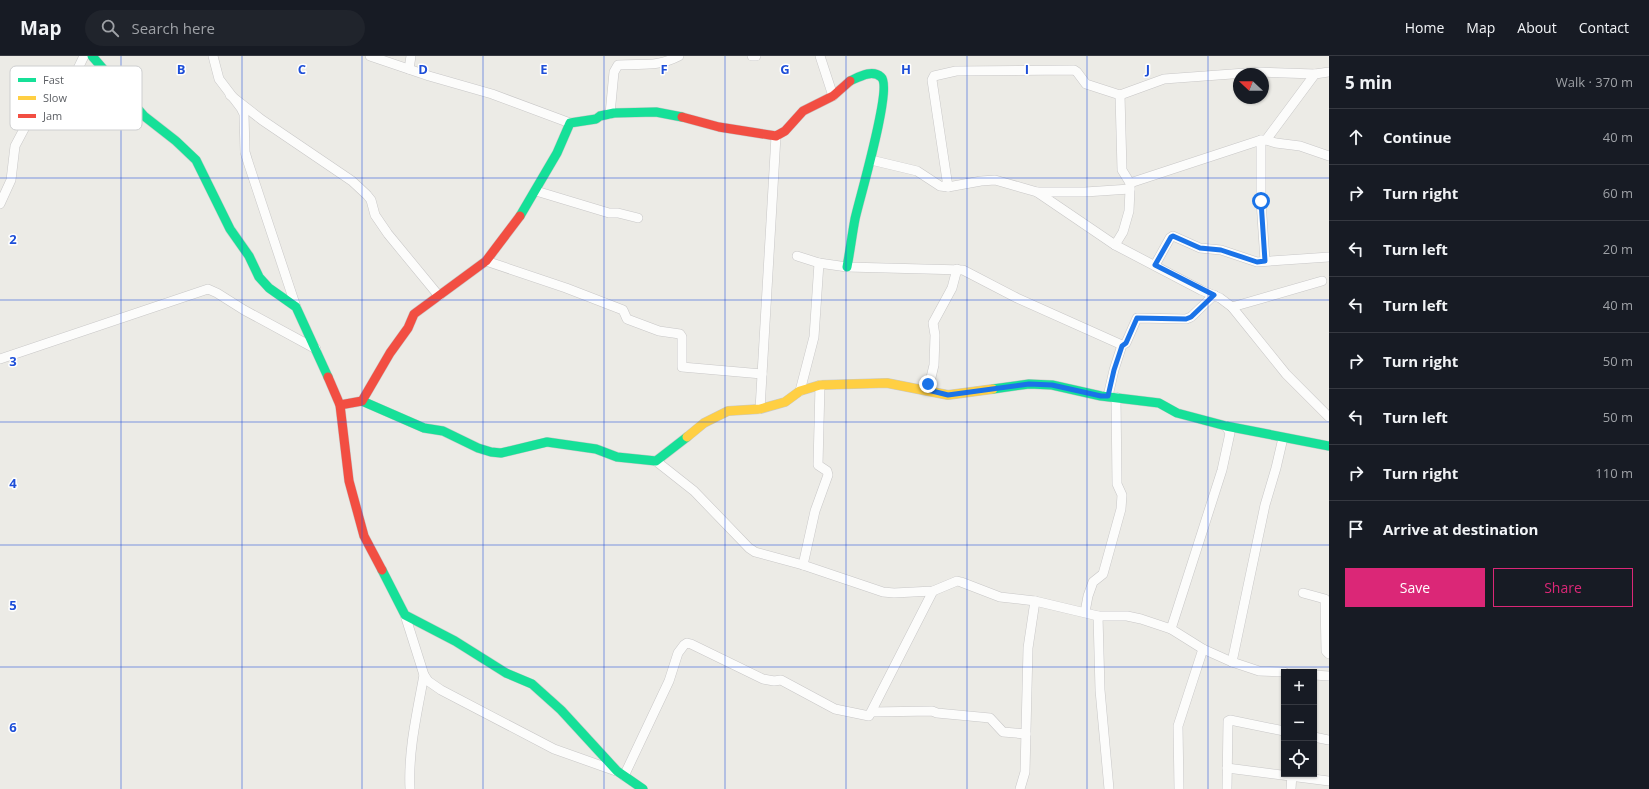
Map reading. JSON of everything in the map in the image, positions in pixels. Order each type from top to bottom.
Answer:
[{"type":"street","points":[[79,66],[84,56]]},
{"type":"street","points":[[92,56],[101,66]]},
{"type":"street","points":[[213,56],[219,79],[244,114],[245,152],[248,162],[296,307],[340,405],[349,481],[364,536],[405,615],[424,675],[428,681],[441,690],[548,746],[621,774]]},
{"type":"street","points":[[370,56],[492,94],[570,123],[596,119],[600,116],[610,114],[628,112],[656,112],[690,118],[719,127],[776,136],[785,131],[803,111],[832,96],[849,82],[863,75],[874,73],[882,77],[884,82],[884,93],[871,160],[855,218],[847,267]]},
{"type":"street","points":[[409,69],[411,56]]},
{"type":"street","points":[[610,114],[614,72],[618,65],[648,65],[666,62],[679,56]]},
{"type":"street","points":[[820,56],[832,96]]},
{"type":"street","points":[[948,187],[932,80],[934,76],[956,71],[1074,70],[1086,84],[1120,95],[1164,79],[1259,72],[1315,74],[1329,72]]},
{"type":"street","points":[[1265,261],[1261,201],[1263,140],[1315,74]]},
{"type":"street","points":[[230,95],[262,120],[352,181],[367,195],[371,200],[376,215],[388,234],[439,296]]},
{"type":"street","points":[[1115,245],[1123,232],[1129,211],[1130,186],[1122,170],[1120,95]]},
{"type":"street","points":[[142,114],[176,141],[196,160],[230,229],[249,256],[259,277],[270,288],[296,307]]},
{"type":"street","points":[[362,401],[390,353],[408,328],[412,317],[486,261],[515,224],[536,192],[557,154],[570,123]]},
{"type":"street","points":[[0,204],[11,180],[13,150],[24,130]]},
{"type":"street","points":[[760,409],[776,136]]},
{"type":"street","points":[[871,160],[917,171],[940,186],[948,187],[995,180],[1037,192],[1085,192],[1130,186],[1263,140],[1304,147],[1329,156]]},
{"type":"street","points":[[536,192],[608,213],[618,213],[638,218]]},
{"type":"street","points":[[1037,192],[1115,245],[1220,298],[1232,307],[1286,374],[1329,417]]},
{"type":"street","points":[[1155,265],[1170,238],[1173,236],[1200,248],[1221,250],[1257,262],[1329,257]]},
{"type":"street","points":[[798,256],[820,263],[847,267],[963,270],[1017,298],[1122,346]]},
{"type":"street","points":[[486,261],[566,288],[623,310],[628,319],[659,331],[680,334],[682,337],[681,365],[683,367],[762,374]]},
{"type":"street","points":[[800,391],[814,336],[820,263]]},
{"type":"street","points":[[928,390],[934,365],[936,335],[933,323],[952,288],[957,270]]},
{"type":"street","points":[[1232,307],[1322,282]]},
{"type":"street","points":[[0,359],[208,290],[218,293],[244,310],[316,349]]},
{"type":"street","points":[[1085,612],[1088,596],[1093,582],[1103,574],[1122,505],[1122,495],[1117,484],[1112,396],[1114,370],[1122,346],[1126,343],[1138,317],[1186,319],[1191,317],[1214,295]]},
{"type":"street","points":[[656,461],[704,423],[718,415],[728,411],[760,409],[785,402],[800,391],[820,385],[850,383],[887,383],[948,395],[1029,384],[1052,385],[1101,396],[1112,396],[1159,403],[1177,413],[1226,426],[1329,446]]},
{"type":"street","points":[[803,565],[815,511],[828,475],[827,471],[818,465],[820,385]]},
{"type":"street","points":[[340,405],[362,401],[424,428],[443,431],[478,448],[491,452],[501,453],[541,442],[547,442],[596,449],[617,457],[656,461],[694,491],[749,548],[755,552],[803,565],[883,592],[894,594],[933,592],[957,581],[1000,597],[1036,601],[1098,616],[1128,616],[1171,629],[1203,649],[1232,662],[1259,671],[1281,672]]},
{"type":"street","points":[[1171,629],[1222,470],[1230,434],[1226,426]]},
{"type":"street","points":[[1232,662],[1265,505],[1283,438]]},
{"type":"street","points":[[621,774],[668,681],[678,653],[687,643],[763,679],[774,681],[781,680],[835,709],[867,716],[872,712],[933,592]]},
{"type":"street","points":[[1303,593],[1325,599],[1326,651],[1329,654]]},
{"type":"street","points":[[1020,789],[1025,772],[1028,648],[1036,601]]},
{"type":"street","points":[[405,615],[455,641],[506,673],[532,684],[566,716],[621,774],[643,789]]},
{"type":"street","points":[[1098,616],[1100,690],[1109,789]]},
{"type":"street","points":[[1179,789],[1178,726],[1203,649]]},
{"type":"street","points":[[1317,674],[1329,676]]},
{"type":"street","points":[[410,789],[409,776],[414,728],[424,675]]},
{"type":"street","points":[[872,712],[932,712],[990,718],[1003,732],[1026,734]]},
{"type":"street","points":[[1227,789],[1228,721],[1230,720],[1281,730]]},
{"type":"street","points":[[1317,738],[1329,740]]},
{"type":"street","points":[[1227,768],[1281,774]]},
{"type":"street","points":[[1292,777],[1292,789]]},
{"type":"street","points":[[1304,777],[1329,781]]},
{"type":"traffic: fast","points":[[92,56],[101,66]]},
{"type":"traffic: fast","points":[[847,267],[855,219],[874,145],[883,101],[883,85],[881,77],[874,74],[866,74],[850,81]]},
{"type":"traffic: fast","points":[[520,216],[557,153],[570,123],[596,119],[600,116],[614,113],[656,112],[682,117]]},
{"type":"traffic: fast","points":[[142,114],[176,141],[196,160],[230,229],[249,256],[259,277],[269,288],[296,307],[328,377]]},
{"type":"traffic: fast","points":[[993,389],[1029,384],[1052,385],[1101,396],[1159,403],[1177,413],[1226,426],[1329,446]]},
{"type":"traffic: fast","points":[[362,401],[424,428],[443,431],[478,448],[491,452],[501,453],[547,442],[596,449],[617,457],[656,461],[687,437]]},
{"type":"traffic: fast","points":[[382,570],[405,615],[455,641],[506,673],[532,684],[561,710],[617,771],[643,789]]},
{"type":"traffic: slow","points":[[687,437],[704,423],[728,411],[760,409],[785,402],[800,391],[820,385],[887,383],[948,395],[993,389]]},
{"type":"traffic: jam","points":[[682,117],[719,127],[776,136],[785,131],[803,111],[833,96],[850,81]]},
{"type":"traffic: jam","points":[[340,405],[362,401],[390,353],[408,328],[414,314],[486,261],[520,216]]},
{"type":"traffic: jam","points":[[328,377],[340,405],[349,481],[364,536],[382,570]]},
{"type":"route","points":[[928,384],[928,390],[948,395],[1029,384],[1052,385],[1101,396],[1108,396],[1114,370],[1122,346],[1125,345],[1138,317],[1186,319],[1191,317],[1214,295],[1201,290],[1155,265],[1171,237],[1173,236],[1200,248],[1221,250],[1253,262],[1265,261],[1261,201]]}]
